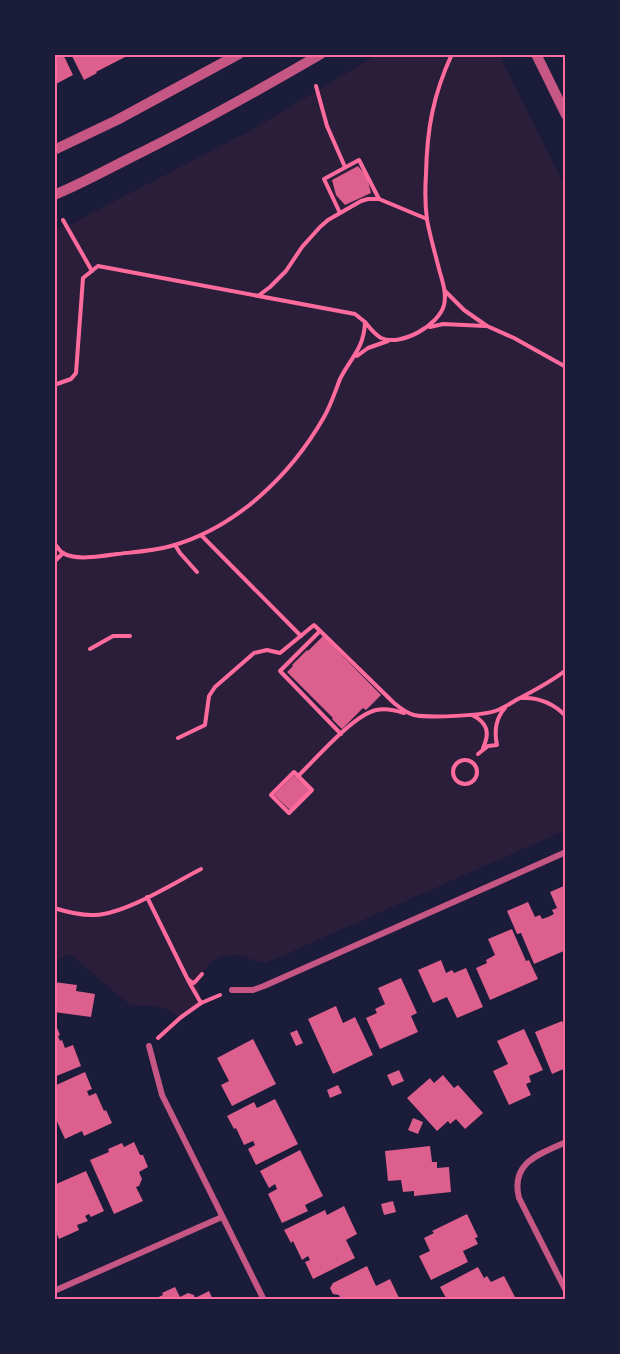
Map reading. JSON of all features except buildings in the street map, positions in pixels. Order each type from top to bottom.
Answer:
[{"type":"street","points":[[54,150],[117,120],[239,54]]},
{"type":"street","points":[[54,195],[178,135],[321,54]]},
{"type":"street","points":[[536,54],[566,115]]},
{"type":"street","points":[[232,990],[253,990],[264,986],[566,852]]},
{"type":"street","points":[[149,1046],[162,1095],[264,1300]]},
{"type":"street","points":[[566,1142],[529,1161],[519,1174],[517,1182],[519,1198],[566,1291]]},
{"type":"street","points":[[54,1291],[222,1217]]},
{"type":"path","points":[[423,329],[439,316],[444,305],[444,291],[427,219],[426,166],[431,116],[445,69],[452,54]]},
{"type":"path","points":[[316,86],[327,126],[345,167]]},
{"type":"path","points":[[340,213],[324,179],[359,160],[379,199]]},
{"type":"path","points":[[257,297],[286,271],[302,247],[328,220],[361,201],[379,199],[427,219]]},
{"type":"path","points":[[63,220],[92,271]]},
{"type":"path","points":[[54,385],[71,379],[76,373],[83,278],[98,266],[355,314],[378,336],[393,340]]},
{"type":"path","points":[[444,291],[464,310],[487,326],[566,367]]},
{"type":"path","points":[[54,543],[69,556],[87,557],[141,551],[175,545],[201,535],[234,516],[278,478],[299,454],[325,416],[341,378],[361,345],[365,322]]},
{"type":"path","points":[[350,363],[368,348],[423,329],[443,324],[487,326]]},
{"type":"path","points":[[201,535],[301,636]]},
{"type":"path","points":[[175,545],[197,572]]},
{"type":"path","points":[[54,562],[63,553]]},
{"type":"path","points":[[178,738],[206,725],[209,696],[215,687],[254,653],[267,650],[280,653],[314,625],[394,703],[411,714]]},
{"type":"path","points":[[320,631],[280,672],[341,734]]},
{"type":"path","points":[[90,649],[113,636],[130,636]]},
{"type":"path","points":[[298,777],[358,719],[378,710],[429,716],[494,711],[543,686],[566,670]]},
{"type":"path","points":[[478,754],[488,746],[497,745],[495,730],[498,718],[514,701],[526,698],[537,699],[566,716]]},
{"type":"path","points":[[469,714],[480,720],[487,730],[486,741],[472,762]]},
{"type":"path","points":[[463,760],[472,762],[476,766],[476,778],[473,782],[465,784],[458,781],[453,771],[457,764],[463,760]]},
{"type":"path","points":[[294,772],[298,777],[312,790],[289,813],[271,795],[294,772]]},
{"type":"path","points":[[54,908],[95,915],[120,909],[201,869]]},
{"type":"path","points":[[147,897],[201,1002]]},
{"type":"path","points":[[188,979],[194,983],[202,974]]},
{"type":"path","points":[[149,1046],[201,1002],[232,990]]},
{"type":"shaded area","points":[[378,54],[499,54],[566,188],[566,830],[266,963],[237,955],[216,959],[209,964],[201,977],[201,1003],[180,1018],[162,1008],[130,1005],[70,954],[54,961],[54,230],[73,223],[255,128]]}]
